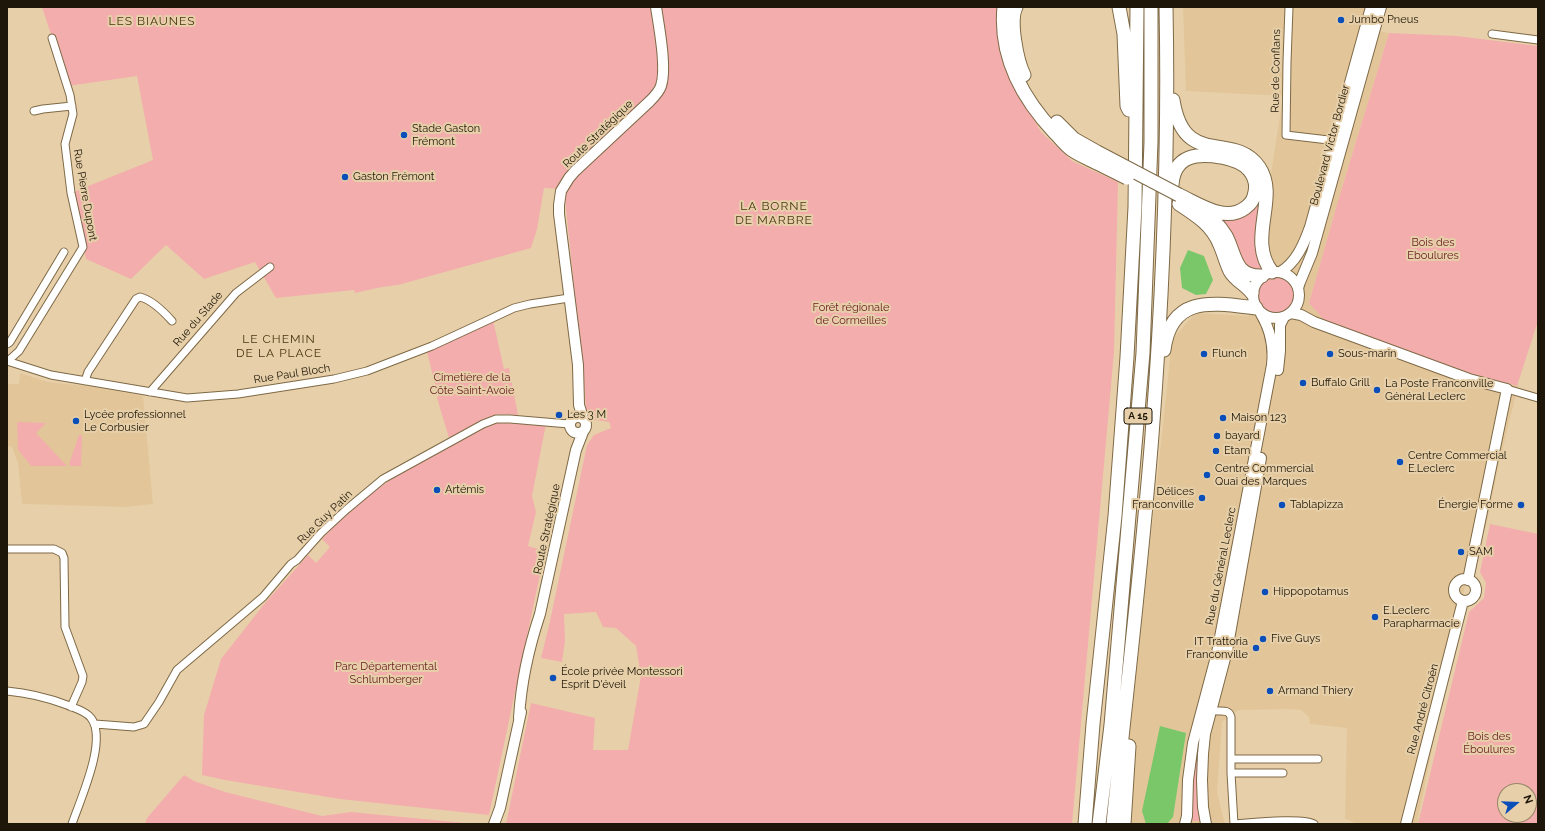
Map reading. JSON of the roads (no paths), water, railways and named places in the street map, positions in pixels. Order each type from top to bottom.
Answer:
[{"type":"highway","points":[[1004,7],[1005,39],[1009,59],[1017,82],[1026,98],[1046,123],[1072,150],[1097,157]]},
{"type":"highway","points":[[1016,7],[1014,12],[1014,37],[1020,66],[1029,86],[1044,109],[1074,139],[1097,157],[1213,219],[1229,242],[1240,269],[1250,275],[1271,273],[1265,261],[1261,246],[1261,232],[1266,192],[1262,173],[1257,164],[1247,157],[1235,151],[1198,142],[1184,132],[1176,116],[1167,62]]},
{"type":"highway","points":[[1119,7],[1124,34],[1127,106],[1135,130]]},
{"type":"highway","name":"A 15","points":[[1084,824],[1115,516],[1128,357],[1135,207],[1137,7]]},
{"type":"highway","name":"A 15","points":[[1099,824],[1111,725],[1144,353],[1151,142],[1151,7]]},
{"type":"highway","points":[[1113,824],[1133,638],[1152,435],[1163,266],[1167,176],[1166,7]]},
{"type":"highway","points":[[1163,266],[1169,225],[1172,179],[1174,172],[1184,161],[1193,156],[1199,155],[1214,156],[1235,161],[1250,170],[1254,180],[1255,194],[1251,203],[1242,210],[1232,214],[1220,213],[1179,200]]},
{"type":"highway","points":[[1179,200],[1207,225],[1218,240],[1231,272],[1246,285],[1252,293]]},
{"type":"highway","points":[[1152,435],[1165,342],[1175,318],[1186,310],[1202,305],[1216,304],[1259,311]]},
{"type":"highway","points":[[1124,824],[1130,741],[1133,638]]},
{"type":"main road","name":"Boulevard Victor Bordier","points":[[1298,293],[1301,278],[1310,260],[1371,7]]},
{"type":"main road","name":"Boulevard Victor Bordier","points":[[1271,273],[1290,265],[1306,240],[1381,7]]},
{"type":"main road","name":"Route Stratégique","points":[[576,450],[574,423],[578,396],[578,365],[560,226],[560,196],[566,182],[572,174],[650,101],[658,91],[661,85],[662,58],[656,10]]},
{"type":"main road","points":[[1324,325],[1308,312],[1291,278],[1271,273],[1256,282],[1252,293],[1252,298],[1259,311],[1272,318],[1287,315],[1301,316],[1324,325],[1465,378],[1506,389],[1468,580]]},
{"type":"main road","points":[[1287,315],[1296,306],[1298,293]]},
{"type":"main road","name":"Rue du Général Leclerc","points":[[1185,824],[1187,816],[1188,780],[1193,743],[1217,653],[1272,365],[1272,342],[1266,323],[1259,311]]},
{"type":"main road","name":"Rue du Général Leclerc","points":[[1206,824],[1203,807],[1202,780],[1205,734],[1227,651],[1279,364],[1281,345],[1280,325],[1287,315]]},
{"type":"main road","name":"Route Stratégique","points":[[499,824],[500,808],[519,718],[520,696],[533,634],[540,614],[576,450],[586,425],[574,423]]},
{"type":"main road","points":[[1468,580],[1473,583],[1476,591],[1471,599],[1463,601],[1457,597],[1455,588],[1458,582],[1468,580]]},
{"type":"main road","name":"Rue André Citroën","points":[[1406,824],[1463,601]]},
{"type":"main road","name":"Route Stratégique","points":[[494,824],[500,808]]},
{"type":"street","name":"Rue de Conflans","points":[[1289,7],[1286,136],[1339,141]]},
{"type":"street","points":[[1492,34],[1538,40]]},
{"type":"street","name":"Rue Pierre Dupont","points":[[8,361],[19,351],[83,247],[71,193],[65,144],[73,114],[72,106],[52,38]]},
{"type":"street","points":[[34,112],[42,109],[72,106]]},
{"type":"street","points":[[7,344],[10,342],[64,252]]},
{"type":"street","name":"Rue du Stade","points":[[150,392],[236,293],[270,267]]},
{"type":"street","points":[[86,382],[88,372],[136,299],[140,297],[145,298],[166,314],[172,321]]},
{"type":"street","name":"Rue Paul Bloch","points":[[8,361],[51,375],[150,392],[197,398],[238,394],[334,379],[367,371],[400,359],[514,308],[569,298]]},
{"type":"street","points":[[1506,389],[1538,398]]},
{"type":"street","name":"Rue Guy Patin","points":[[95,724],[134,727],[144,724],[159,702],[177,670],[263,597],[291,564],[297,560],[321,533],[383,479],[491,420],[514,419],[574,423]]},
{"type":"street","points":[[7,550],[54,549],[62,553],[64,558],[66,626],[83,676],[82,682],[71,707]]},
{"type":"street","points":[[7,691],[30,693],[71,707],[88,714],[95,724],[96,747],[94,760],[72,824]]},
{"type":"street","points":[[1217,711],[1228,711],[1232,723],[1231,773],[1234,824],[1289,821],[1310,822],[1314,824]]},
{"type":"street","points":[[1231,759],[1318,759]]},
{"type":"street","points":[[1231,773],[1283,773]]},
{"type":"place","name":"Jumbo Pneus","points":[[1341,20]]},
{"type":"place","name":"Stade Gaston Frémont","points":[[404,135]]},
{"type":"place","name":"Gaston Frémont","points":[[345,177]]},
{"type":"place","name":"Flunch","points":[[1204,354]]},
{"type":"place","name":"Sous-marin","points":[[1330,354]]},
{"type":"place","name":"Buffalo Grill","points":[[1303,383]]},
{"type":"place","name":"La Poste Franconville Général Leclerc","points":[[1377,390]]},
{"type":"place","name":"Les 3 M","points":[[559,415]]},
{"type":"place","name":"Maison 123","points":[[1223,418]]},
{"type":"place","name":"Lycée professionnel Le Corbusier","points":[[76,421]]},
{"type":"place","name":"bayard","points":[[1217,436]]},
{"type":"place","name":"Etam","points":[[1216,451]]},
{"type":"place","name":"Centre Commercial E.Leclerc","points":[[1400,462]]},
{"type":"place","name":"Centre Commercial Quai des Marques","points":[[1207,475]]},
{"type":"place","name":"Artémis","points":[[437,490]]},
{"type":"place","name":"Délices Franconville","points":[[1202,498]]},
{"type":"place","name":"Tablapizza","points":[[1282,505]]},
{"type":"place","name":"Énergie Forme","points":[[1521,505]]},
{"type":"place","name":"SAM","points":[[1461,552]]},
{"type":"place","name":"Hippopotamus","points":[[1265,592]]},
{"type":"place","name":"E.Leclerc Parapharmacie","points":[[1375,617]]},
{"type":"place","name":"Five Guys","points":[[1263,639]]},
{"type":"place","name":"IT Trattoria Franconville","points":[[1256,648]]},
{"type":"place","name":"École privée Montessori Esprit D'éveil","points":[[553,678]]},
{"type":"place","name":"Armand Thiery","points":[[1270,691]]},
{"type":"district","name":"LES BIAUNES","points":[[152,21]]},
{"type":"district","name":"LA BORNE DE MARBRE","points":[[774,213]]},
{"type":"district","name":"LE CHEMIN DE LA PLACE","points":[[279,346]]},
{"type":"park label","name":"Bois des Eboulures","points":[[1433,249]]},
{"type":"park label","name":"Forêt régionale de Cormeilles","points":[[851,314]]},
{"type":"park label","name":"Cimetière de la Côte Saint-Avoie","points":[[472,384]]},
{"type":"park label","name":"Parc Départemental Schlumberger","points":[[386,673]]},
{"type":"park label","name":"Bois des Éboulures","points":[[1489,743]]}]
